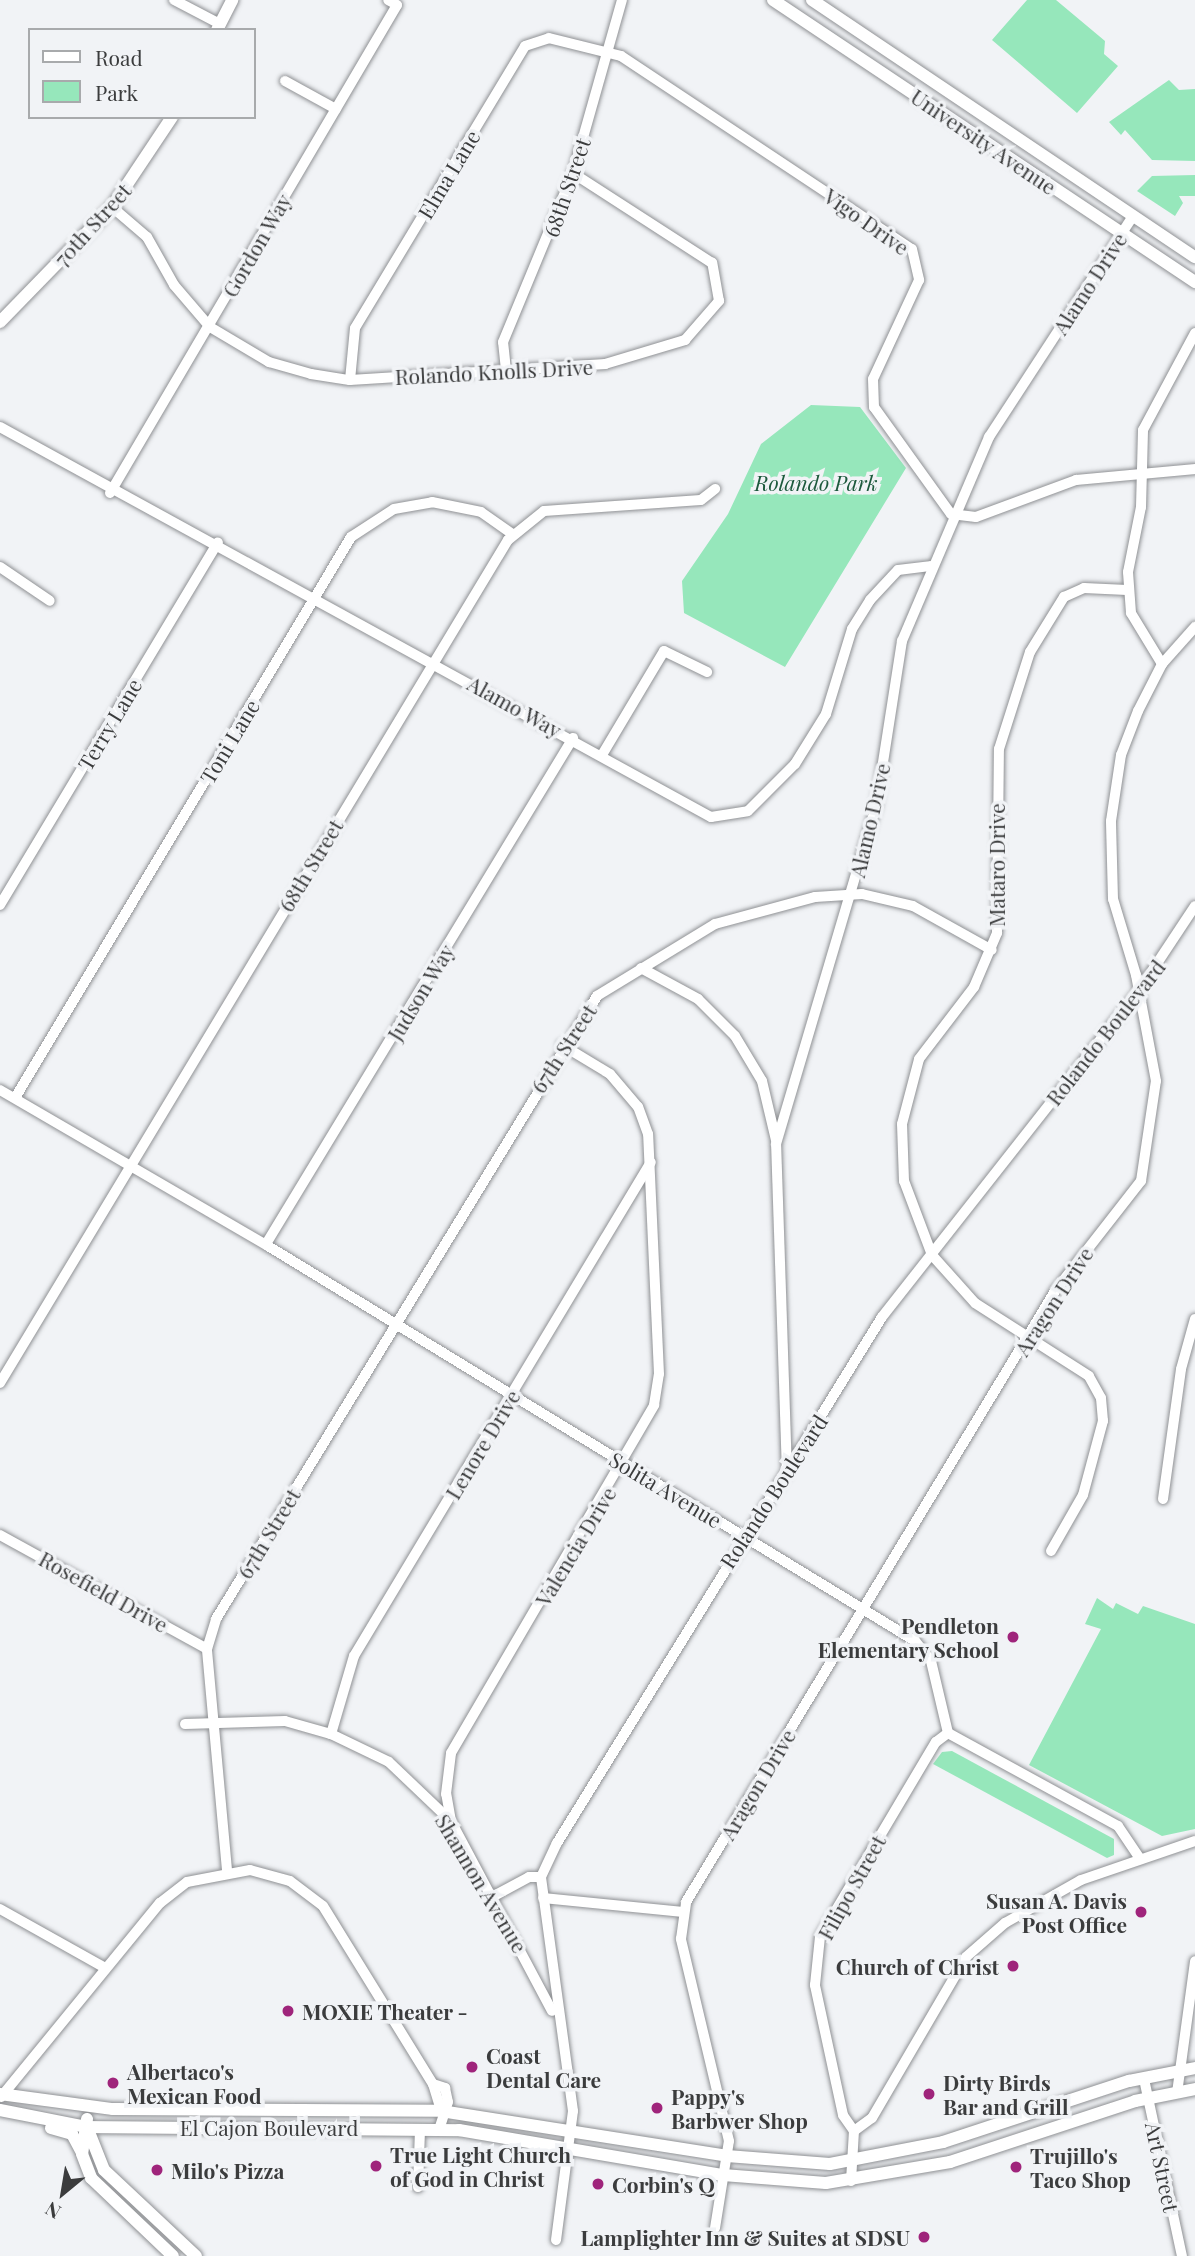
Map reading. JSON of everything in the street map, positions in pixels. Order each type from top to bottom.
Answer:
[{"type":"main road","points":[[218,27],[232,0]]},
{"type":"main road","name":"University Avenue","points":[[773,0],[1195,282]]},
{"type":"main road","name":"University Avenue","points":[[812,0],[1132,218],[1195,257]]},
{"type":"main road","points":[[911,91],[922,74]]},
{"type":"main road","name":"70th Street","points":[[0,322],[112,207],[171,119]]},
{"type":"main road","name":"El Cajon Boulevard","points":[[1,2096],[88,2108],[441,2110],[573,2127],[727,2156],[796,2164],[851,2162],[943,2142],[1144,2078],[1195,2068]]},
{"type":"main road","name":"El Cajon Boulevard","points":[[0,2110],[39,2120],[87,2127],[439,2129],[572,2146],[723,2175],[851,2181],[950,2162],[1148,2099],[1195,2089]]},
{"type":"main road","points":[[82,2154],[88,2108]]},
{"type":"main road","points":[[39,2120],[72,2134],[91,2178],[173,2256]]},
{"type":"main road","points":[[87,2127],[104,2169],[196,2256]]},
{"type":"main road","points":[[128,2214],[182,2256]]},
{"type":"street","points":[[174,0],[218,27]]},
{"type":"street","name":"Gordon Way","points":[[110,493],[397,5],[388,0]]},
{"type":"street","name":"68th Street","points":[[506,370],[503,342],[573,173],[622,0]]},
{"type":"street","name":"Elma Lane","points":[[350,380],[355,328],[525,47],[549,38],[606,53]]},
{"type":"street","name":"Vigo Drive","points":[[606,53],[621,56],[912,249],[919,280],[873,379],[874,407],[951,514]]},
{"type":"street","points":[[285,81],[335,109]]},
{"type":"street","name":"Rolando Knolls Drive","points":[[112,207],[147,237],[174,285],[209,327],[269,362],[350,380],[605,364],[664,350],[701,328],[719,301],[720,280],[707,258],[573,173]]},
{"type":"street","name":"Alamo Drive","points":[[787,1473],[776,1144],[876,807],[902,641],[951,514],[989,437],[1132,218]]},
{"type":"street","points":[[1162,664],[1131,612],[1127,590],[1141,507],[1138,474],[1143,429],[1195,334]]},
{"type":"street","name":"Alamo Way","points":[[0,427],[110,493],[218,542],[573,738],[701,813],[730,817],[748,811],[807,747],[826,714],[852,629],[870,600],[898,570],[930,566]]},
{"type":"street","points":[[951,514],[976,517],[1059,484],[1195,470]]},
{"type":"street","name":"68th Street","points":[[2,1376],[433,660],[512,534],[544,511],[566,506],[701,500],[715,489]]},
{"type":"street","name":"Toni Lane","points":[[15,1098],[351,537],[394,509],[457,504],[512,534]]},
{"type":"street","name":"Terry Lane","points":[[0,905],[218,542]]},
{"type":"street","points":[[0,567],[50,601]]},
{"type":"street","name":"Mataro Drive","points":[[1051,1551],[1083,1495],[1103,1406],[1089,1376],[975,1303],[932,1255],[905,1181],[904,1107],[926,1045],[974,987],[992,950],[995,804],[1009,702],[1036,639],[1064,597],[1084,588],[1127,590]]},
{"type":"street","name":"Aragon Drive","points":[[683,1912],[1055,1291],[1141,1181],[1156,1081],[1138,992],[1113,899],[1111,821],[1121,755],[1162,664],[1195,627]]},
{"type":"street","points":[[602,755],[659,655],[675,653],[707,672]]},
{"type":"street","name":"Judson Way","points":[[265,1244],[573,738]]},
{"type":"street","points":[[851,894],[930,912],[992,950]]},
{"type":"street","name":"67th Street","points":[[226,1870],[207,1648],[216,1619],[562,1045],[609,984],[735,915],[851,894]]},
{"type":"street","name":"Rolando Boulevard","points":[[541,1877],[743,1535],[787,1473],[882,1317],[1138,992],[1195,906]]},
{"type":"street","points":[[641,968],[698,999],[735,1036],[762,1081],[776,1144]]},
{"type":"street","name":"Valencia Drive","points":[[451,1821],[446,1794],[451,1753],[625,1464],[654,1405],[659,1374],[651,1162],[638,1107],[610,1074],[562,1045]]},
{"type":"street","name":"Solita Avenue","points":[[0,1090],[265,1244],[863,1608],[927,1652],[948,1733]]},
{"type":"street","name":"Lenore Drive","points":[[331,1734],[354,1656],[651,1162]]},
{"type":"street","points":[[1163,1499],[1181,1369],[1195,1319]]},
{"type":"street","name":"Rosefield Drive","points":[[0,1535],[207,1648]]},
{"type":"street","name":"Shannon Avenue","points":[[185,1724],[269,1719],[331,1734],[389,1762],[451,1821],[556,2021]]},
{"type":"street","points":[[948,1733],[1118,1826],[1139,1857]]},
{"type":"street","name":"Filipo Street","points":[[854,2131],[843,2115],[815,1985],[820,1937],[936,1742],[948,1733]]},
{"type":"street","points":[[851,2181],[854,2131],[872,2118],[966,1957],[1036,1902],[1139,1857],[1195,1841]]},
{"type":"street","points":[[1,2096],[160,1903],[187,1882],[226,1870],[290,1881],[323,1906],[433,2084],[441,2110],[439,2129]]},
{"type":"street","points":[[492,1897],[541,1877],[556,2021],[573,2127],[556,2240]]},
{"type":"street","points":[[543,1898],[683,1912],[681,1939],[718,2082],[727,2156],[715,2228]]},
{"type":"street","points":[[0,1909],[105,1968]]},
{"type":"street","name":"Art Street","points":[[1177,2093],[1176,2072],[1195,1961]]},
{"type":"street","name":"Art Street","points":[[1144,2078],[1182,2256]]},
{"type":"street","points":[[418,2187],[421,2129]]},
{"type":"green space","points":[[1027,0],[1056,0],[1105,41],[1104,54],[1118,66],[1077,113],[992,40]]},
{"type":"green space","points":[[1169,80],[1179,90],[1195,89],[1195,161],[1152,160],[1125,130],[1121,135],[1109,122]]},
{"type":"green space","points":[[1195,175],[1195,196],[1179,196],[1183,203],[1175,216],[1137,191],[1152,176]]},
{"type":"green space","name":"Rolando Park","points":[[811,405],[860,407],[906,468],[785,667],[684,613],[682,581],[728,514],[761,444]]},
{"type":"green space","points":[[1097,1598],[1113,1609],[1116,1603],[1138,1614],[1143,1606],[1195,1624],[1195,1829],[1162,1836],[1029,1765],[1101,1629],[1085,1624]]},
{"type":"green space","points":[[952,1751],[1114,1839],[1114,1855],[1107,1858],[933,1764],[942,1752]]},
{"type":"place","name":"Pendleton Elementary School","points":[[1013,1637]]},
{"type":"place","name":"Susan A. Davis Post Office","points":[[1141,1912]]},
{"type":"place","name":"Church of Christ","points":[[1013,1966]]},
{"type":"place","name":"MOXIE Theater -","points":[[288,2011]]},
{"type":"place","name":"Coast Dental Care","points":[[472,2067]]},
{"type":"place","name":"Albertaco's Mexican Food","points":[[113,2083]]},
{"type":"place","name":"Dirty Birds Bar and Grill","points":[[929,2094]]},
{"type":"place","name":"Pappy's Barbwer Shop","points":[[657,2108]]},
{"type":"place","name":"True Light Church of God in Christ","points":[[376,2166]]},
{"type":"place","name":"Trujillo's Taco Shop","points":[[1016,2167]]},
{"type":"place","name":"Milo's Pizza","points":[[157,2170]]},
{"type":"place","name":"Corbin's Q","points":[[598,2184]]},
{"type":"place","name":"Lamplighter Inn & Suites at SDSU","points":[[924,2237]]}]
